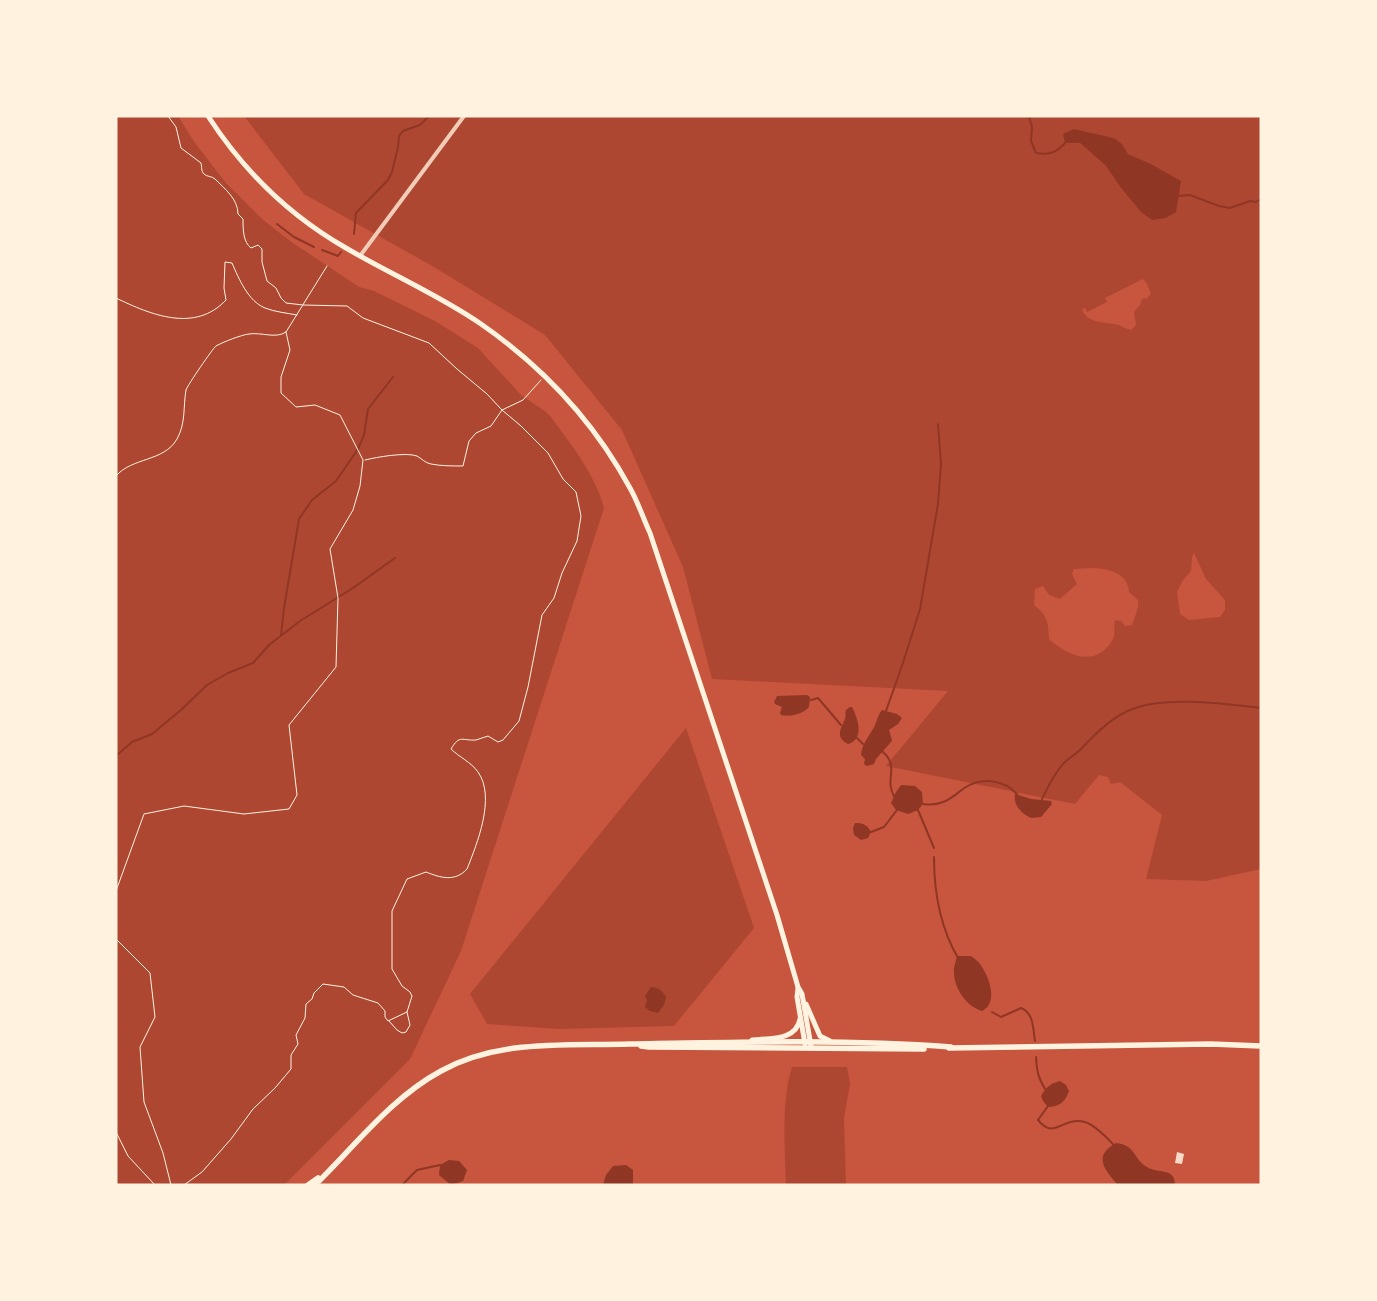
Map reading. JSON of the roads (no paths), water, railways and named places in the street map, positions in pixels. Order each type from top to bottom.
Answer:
[{"type":"main road","points":[[208,116],[220,135],[249,171],[282,204],[324,235],[480,323],[516,349],[579,411],[604,447],[630,488],[650,533],[776,914],[798,987],[820,1036],[837,1042]]},
{"type":"main road","points":[[798,987],[797,997],[800,1019],[808,1045]]},
{"type":"main road","points":[[802,994],[808,1045]]},
{"type":"main road","points":[[730,1042],[786,1036],[798,1028],[800,1019]]},
{"type":"main road","points":[[315,1185],[402,1098],[428,1078],[456,1064],[485,1053],[512,1048],[564,1045],[730,1042],[908,1049],[1211,1044],[1261,1046]]},
{"type":"main road","points":[[632,1044],[649,1047],[808,1045],[837,1042],[911,1044],[951,1048]]},
{"type":"main road","points":[[308,1185],[330,1170]]},
{"type":"street","points":[[360,256],[464,116]]},
{"type":"waterway","points":[[354,234],[356,213],[388,180],[392,172],[399,136],[403,131],[420,125],[429,116]]},
{"type":"waterway","points":[[1029,116],[1032,127],[1031,141],[1036,153],[1045,154],[1052,152],[1065,143]]},
{"type":"waterway","points":[[1178,196],[1190,195],[1230,208],[1261,199]]},
{"type":"waterway","points":[[277,224],[294,237],[314,247]]},
{"type":"waterway","points":[[322,250],[338,256],[341,252]]},
{"type":"waterway","points":[[281,635],[299,519],[312,500],[336,481],[358,449],[364,435],[368,409],[393,377]]},
{"type":"waterway","points":[[886,711],[920,609],[938,504],[941,464],[938,424]]},
{"type":"waterway","points":[[116,756],[132,742],[152,734],[207,685],[228,673],[253,663],[269,645],[300,621],[353,588],[395,558]]},
{"type":"waterway","points":[[811,700],[818,698],[841,725]]},
{"type":"waterway","points":[[1042,799],[1060,767],[1106,725],[1127,711],[1149,704],[1164,702],[1214,703],[1261,708]]},
{"type":"waterway","points":[[857,738],[863,744]]},
{"type":"waterway","points":[[883,752],[890,763],[890,784],[894,796]]},
{"type":"waterway","points":[[923,804],[940,803],[966,787],[986,781],[1000,783],[1017,794]]},
{"type":"waterway","points":[[871,832],[884,827],[897,810]]},
{"type":"waterway","points":[[916,810],[918,810],[934,848]]},
{"type":"waterway","points":[[934,857],[935,884],[942,922],[958,958]]},
{"type":"waterway","points":[[992,1012],[1001,1017],[1021,1008],[1025,1010],[1031,1017],[1035,1041]]},
{"type":"waterway","points":[[1036,1057],[1038,1074],[1045,1089]]},
{"type":"waterway","points":[[1048,1106],[1038,1120],[1044,1126],[1054,1128],[1070,1122],[1085,1122],[1096,1128],[1113,1144]]},
{"type":"waterway","points":[[402,1185],[417,1170],[440,1165]]},
{"type":"waterway","points":[[116,1170],[116,1177]]}]
